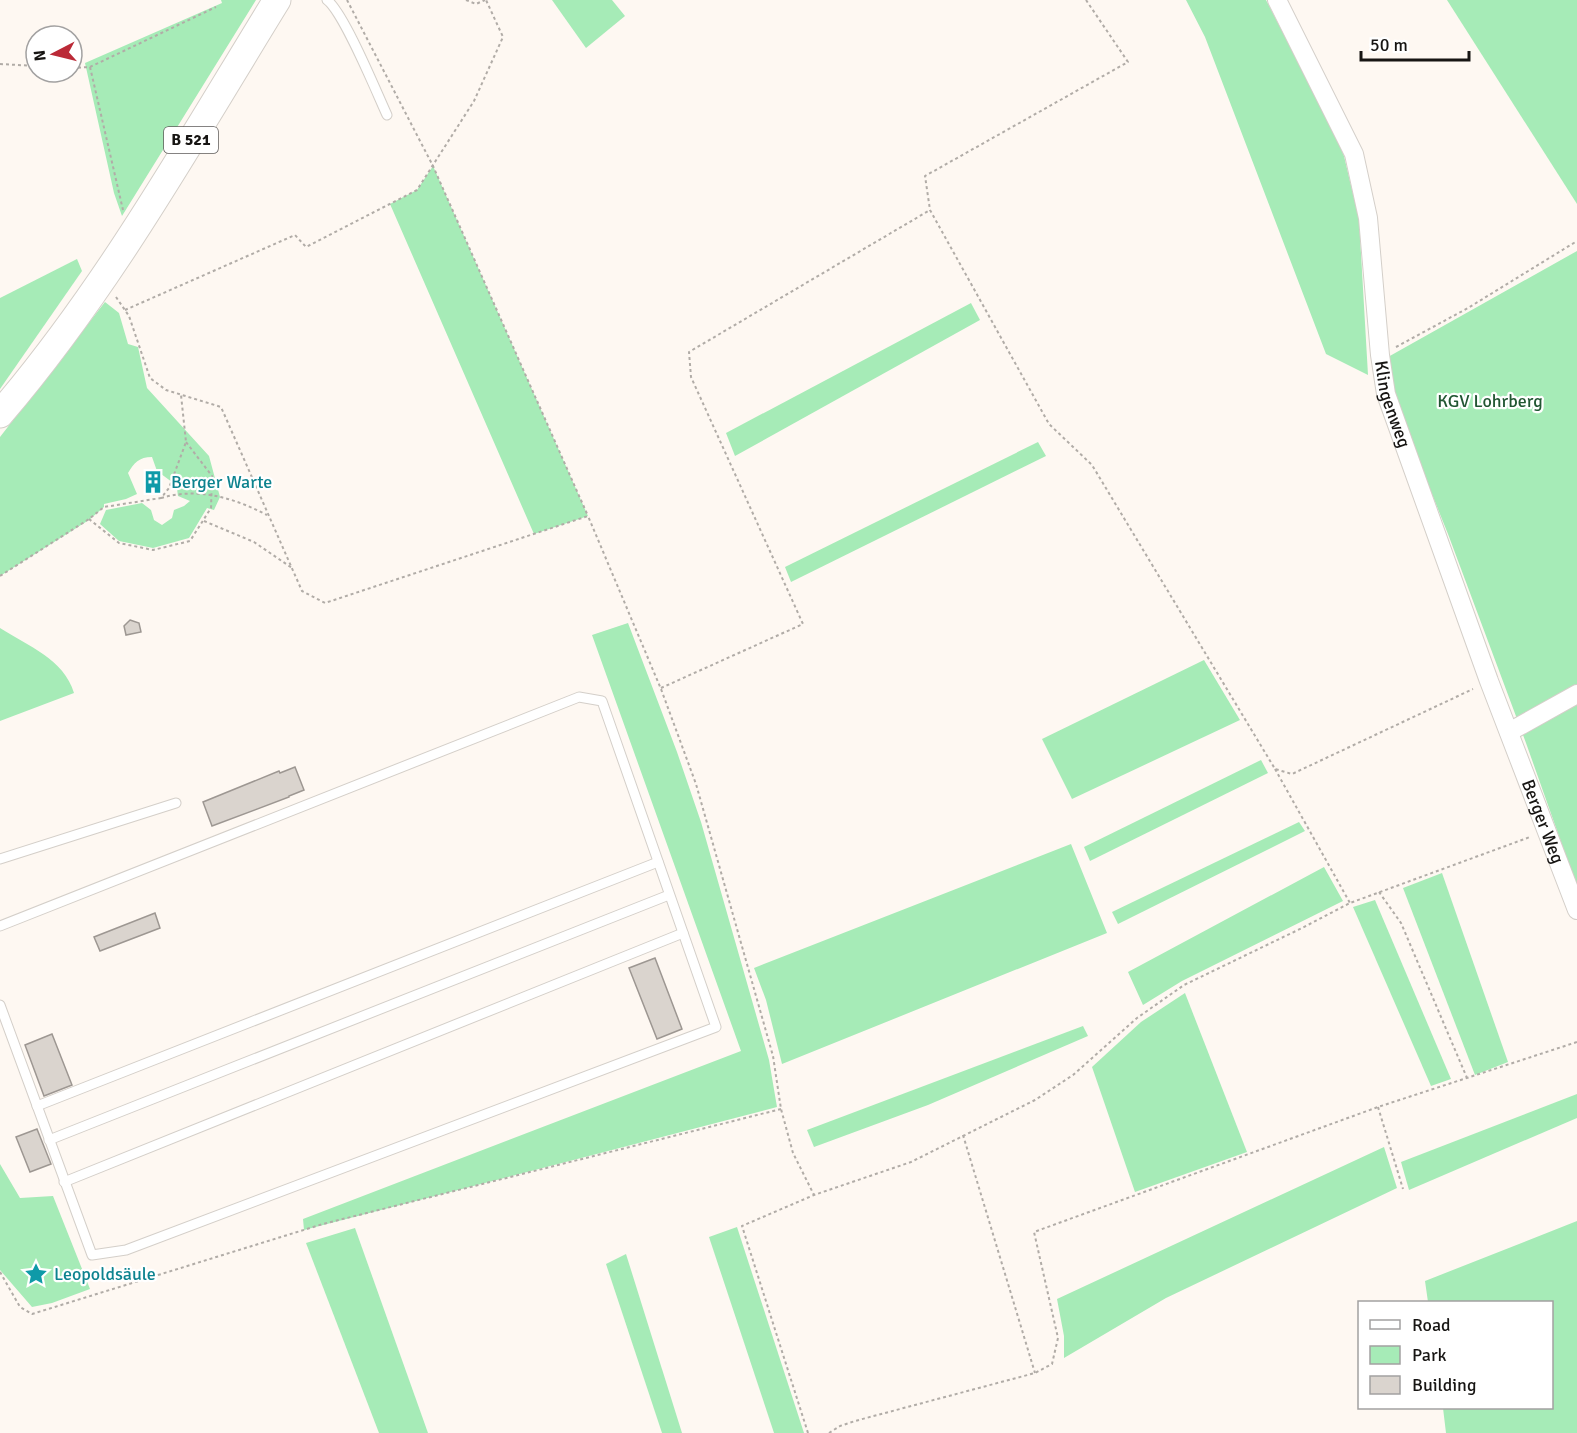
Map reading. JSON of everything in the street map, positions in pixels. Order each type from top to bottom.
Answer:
[{"type":"main road","name":"B 521","points":[[0,414],[55,347],[132,235],[277,0]]},
{"type":"street","name":"Klingenweg","points":[[1277,0],[1354,154],[1368,218],[1380,355],[1386,394],[1509,732]]},
{"type":"street","points":[[1509,732],[1577,694]]},
{"type":"street","name":"Berger Weg","points":[[1509,732],[1577,909]]},
{"type":"lane","points":[[327,0],[334,5],[345,26],[387,115]]},
{"type":"lane","points":[[0,926],[579,697],[602,701],[716,1027],[126,1250],[92,1255],[0,1005]]},
{"type":"lane","points":[[0,859],[176,803]]},
{"type":"lane","points":[[37,1106],[658,862]]},
{"type":"lane","points":[[49,1140],[669,895]]},
{"type":"lane","points":[[64,1182],[683,933]]},
{"type":"path","points":[[347,0],[433,166],[588,516],[661,688],[696,784],[773,1056],[781,1109],[793,1153],[814,1195]]},
{"type":"path","points":[[125,310],[295,235],[306,247],[417,190],[474,101],[502,38],[485,0],[476,4],[466,0]]},
{"type":"path","points":[[1086,0],[1128,62],[925,176],[930,210],[1049,424],[1092,465],[1275,770],[1350,903]]},
{"type":"path","points":[[84,67],[90,67],[216,7]]},
{"type":"path","points":[[0,64],[24,65]]},
{"type":"path","points":[[90,67],[119,198],[132,235]]},
{"type":"path","points":[[661,688],[803,624],[691,377],[689,352],[930,210]]},
{"type":"path","points":[[1380,355],[1468,308],[1577,241]]},
{"type":"path","points":[[103,278],[129,316],[150,378],[166,390],[221,408],[302,591],[325,603],[588,516]]},
{"type":"path","points":[[161,498],[170,488],[186,442],[182,396]]},
{"type":"path","points":[[89,519],[119,543],[153,550],[190,541],[211,508],[212,476],[186,442]]},
{"type":"path","points":[[0,576],[104,507],[187,493],[212,495],[242,503],[269,516]]},
{"type":"path","points":[[204,520],[254,542],[292,568]]},
{"type":"path","points":[[1275,770],[1292,774],[1490,681]]},
{"type":"path","points":[[808,1433],[742,1226],[814,1195],[912,1162],[1035,1100],[1073,1075],[1137,1018],[1184,985],[1350,903],[1547,831]]},
{"type":"path","points":[[1379,892],[1401,923],[1467,1078]]},
{"type":"path","points":[[829,1433],[855,1421],[1035,1373],[1052,1364],[1058,1338],[1034,1232],[1378,1107],[1577,1042]]},
{"type":"path","points":[[1378,1107],[1403,1189]]},
{"type":"path","points":[[0,1272],[20,1307],[32,1314],[323,1224],[781,1109]]},
{"type":"path","points":[[963,1135],[1035,1373]]},
{"type":"green space","points":[[221,0],[256,0],[122,216],[114,193],[85,63],[222,3]]},
{"type":"green space","points":[[552,0],[612,0],[625,16],[586,48]]},
{"type":"green space","points":[[1186,0],[1266,0],[1329,121],[1344,156],[1359,219],[1368,375],[1326,354],[1205,37]]},
{"type":"green space","points":[[1447,0],[1577,0],[1577,204]]},
{"type":"green space","points":[[433,166],[588,516],[534,534],[390,204],[417,190]]},
{"type":"green space","name":"KGV Lohrberg","points":[[1577,251],[1577,887],[1448,534],[1392,395],[1388,357]]},
{"type":"green space","points":[[77,259],[82,271],[0,389],[0,298]]},
{"type":"green space","points":[[105,302],[119,313],[128,344],[138,347],[147,388],[209,456],[220,497],[214,510],[207,508],[189,538],[153,548],[119,541],[100,524],[106,510],[142,503],[151,510],[154,520],[162,525],[172,518],[174,510],[190,501],[178,496],[177,489],[172,482],[157,471],[152,457],[140,459],[128,473],[137,494],[104,504],[104,507],[89,520],[0,576],[0,437]]},
{"type":"green space","points":[[971,303],[980,320],[735,456],[726,433]]},
{"type":"green space","points":[[1038,442],[1046,456],[791,582],[785,567]]},
{"type":"green space","points":[[628,623],[701,822],[769,1060],[777,1107],[304,1230],[303,1219],[741,1051],[592,635]]},
{"type":"green space","points":[[0,628],[54,662],[69,681],[74,693],[0,721]]},
{"type":"green space","points":[[1204,660],[1240,720],[1072,799],[1042,739]]},
{"type":"green space","points":[[1261,760],[1268,773],[1090,861],[1084,847]]},
{"type":"green space","points":[[1299,822],[1305,831],[1118,924],[1112,912]]},
{"type":"green space","points":[[1071,844],[1107,933],[782,1064],[766,1000],[754,968]]},
{"type":"green space","points":[[1324,867],[1343,901],[1182,981],[1143,1005],[1128,972]]},
{"type":"green space","points":[[1442,873],[1508,1062],[1475,1075],[1403,888]]},
{"type":"green space","points":[[1375,900],[1451,1079],[1431,1086],[1353,907]]},
{"type":"green space","points":[[1185,993],[1247,1152],[1135,1192],[1092,1067],[1141,1022]]},
{"type":"green space","points":[[1083,1026],[1088,1036],[928,1105],[814,1147],[807,1130]]},
{"type":"green space","points":[[1577,1094],[1577,1118],[1409,1190],[1401,1162]]},
{"type":"green space","points":[[1384,1147],[1397,1188],[1166,1298],[1064,1358],[1064,1336],[1057,1299]]},
{"type":"green space","points":[[0,1164],[20,1198],[53,1196],[90,1289],[52,1303],[32,1307],[0,1270]]},
{"type":"green space","points":[[1577,1221],[1577,1433],[1446,1433],[1443,1409],[1553,1409],[1553,1301],[1428,1301],[1425,1281]]},
{"type":"green space","points":[[737,1227],[804,1433],[774,1433],[709,1237]]},
{"type":"green space","points":[[355,1228],[428,1433],[379,1433],[306,1243]]},
{"type":"green space","points":[[626,1254],[682,1433],[662,1433],[606,1264]]},
{"type":"building","points":[[130,620],[139,623],[141,632],[126,635],[124,626]]},
{"type":"building","points":[[295,767],[304,790],[212,826],[203,802],[279,771],[280,773]]},
{"type":"building","points":[[155,913],[160,928],[100,951],[94,937]]},
{"type":"building","points":[[655,958],[682,1029],[657,1039],[629,968]]},
{"type":"building","points":[[52,1034],[72,1085],[44,1096],[25,1045]]},
{"type":"building","points":[[37,1129],[51,1164],[30,1172],[16,1137]]},
{"type":"place","name":"Berger Warte","points":[[153,482]]},
{"type":"place","name":"Leopoldsäule","points":[[36,1274]]}]
